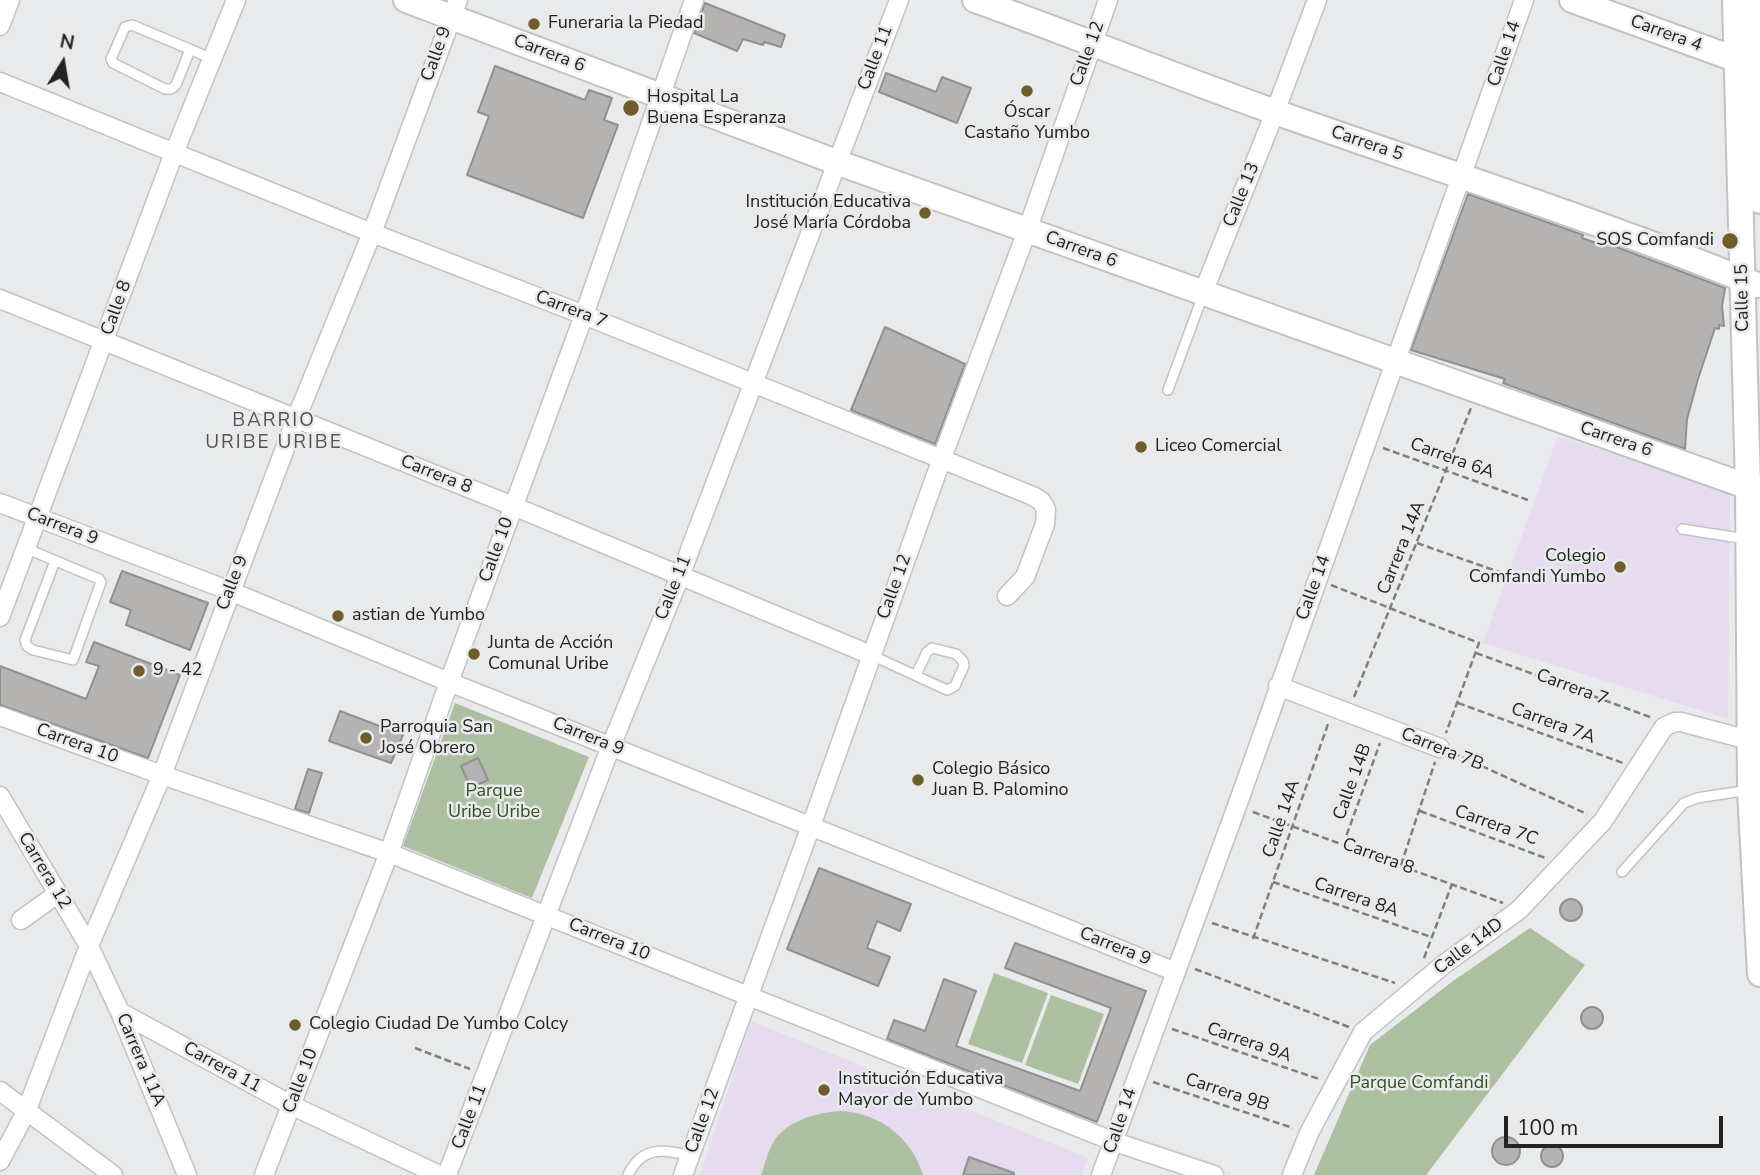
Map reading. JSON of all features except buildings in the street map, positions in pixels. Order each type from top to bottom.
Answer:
[{"type":"main road","name":"Carrera 6","points":[[406,0],[454,8],[660,96],[836,162],[1754,488]]},
{"type":"main road","name":"Carrera 5","points":[[975,0],[1275,112],[1463,177],[1751,283]]},
{"type":"main road","name":"Carrera 4","points":[[1572,0],[1598,5],[1750,64]]},
{"type":"main road","name":"Calle 15","points":[[1735,0],[1750,64],[1760,201]]},
{"type":"main road","name":"Calle 15","points":[[1753,0],[1750,64],[1754,488],[1748,539],[1760,974]]},
{"type":"street","points":[[0,26],[10,0]]},
{"type":"street","name":"Calle 8","points":[[0,617],[174,153],[236,0]]},
{"type":"street","name":"Calle 10","points":[[264,1175],[389,853],[584,315],[694,0]]},
{"type":"street","name":"Calle 11","points":[[447,1175],[545,914],[680,576],[899,0]]},
{"type":"street","name":"Calle 12","points":[[683,1175],[1108,0]]},
{"type":"street","name":"Calle 13","points":[[1203,293],[1317,0]]},
{"type":"street","name":"Calle 14","points":[[1101,1175],[1237,806],[1524,0]]},
{"type":"street","name":"Calle 9","points":[[0,1161],[26,1112],[89,946],[162,775],[296,419],[372,233],[454,8]]},
{"type":"street","name":"Carrera 7","points":[[0,82],[1033,496],[1041,501],[1046,509],[1045,524],[1028,571],[1007,596]]},
{"type":"street","name":"Carrera 8","points":[[0,299],[871,654]]},
{"type":"street","name":"Carrera 9","points":[[0,503],[230,591],[449,682],[811,826],[1177,967]]},
{"type":"street","name":"Carrera 7B","points":[[1278,686],[1440,748]]},
{"type":"street","name":"Carrera 10","points":[[0,716],[389,853],[1115,1142],[1214,1175]]},
{"type":"street","points":[[1667,725],[1681,722],[1755,742]]},
{"type":"street","name":"Calle 14D","points":[[1292,1175],[1309,1133],[1363,1032],[1443,965],[1519,910],[1603,821],[1667,725]]},
{"type":"street","name":"Carrera 12","points":[[0,796],[89,946]]},
{"type":"street","points":[[21,920],[57,894]]},
{"type":"street","name":"Carrera 11A","points":[[89,946],[120,1012],[187,1175]]},
{"type":"street","name":"Carrera 11","points":[[120,1012],[292,1105],[439,1175]]},
{"type":"street","points":[[0,1091],[113,1175]]},
{"type":"lane","points":[[190,50],[176,85],[171,89],[165,89],[113,63],[111,59],[125,27],[132,25],[213,59]]},
{"type":"lane","name":"Calle 13","points":[[1168,390],[1203,293]]},
{"type":"lane","points":[[1682,529],[1748,539]]},
{"type":"lane","points":[[25,548],[99,579],[102,583],[73,660],[33,650],[27,646],[25,640],[55,561]]},
{"type":"lane","points":[[871,654],[916,675],[951,689],[964,666],[963,661],[956,654],[932,648],[916,675]]},
{"type":"lane","points":[[1622,872],[1684,803],[1697,798],[1755,791]]},
{"type":"lane","points":[[628,1175],[633,1165],[645,1154],[662,1150],[690,1156]]},
{"type":"path","name":"Carrera 14A","points":[[1341,711],[1391,609],[1478,391]]},
{"type":"path","name":"Carrera 6A","points":[[1367,442],[1528,500]]},
{"type":"path","points":[[1417,543],[1502,573]]},
{"type":"path","points":[[1317,580],[1479,643]]},
{"type":"path","name":"Carrera 7","points":[[1476,653],[1667,725]]},
{"type":"path","name":"Carrera 7A","points":[[1458,703],[1639,769]]},
{"type":"path","name":"Calle 14A","points":[[1253,939],[1292,827],[1341,711]]},
{"type":"path","name":"Calle 14B","points":[[1343,845],[1386,728]]},
{"type":"path","name":"Carrera 7B","points":[[1440,748],[1603,821]]},
{"type":"path","name":"Carrera 8","points":[[1237,806],[1519,910]]},
{"type":"path","name":"Carrera 7C","points":[[1420,811],[1563,864]]},
{"type":"path","name":"Carrera 8A","points":[[1273,882],[1431,937]]},
{"type":"path","points":[[1195,918],[1253,939],[1415,989],[1431,937],[1452,884]]},
{"type":"path","points":[[1177,967],[1363,1032]]},
{"type":"path","name":"Carrera 9A","points":[[1156,1024],[1335,1084]]},
{"type":"path","points":[[415,1048],[486,1075]]},
{"type":"path","name":"Carrera 9B","points":[[1136,1077],[1309,1133]]},
{"type":"shaded area","name":"Colegio Comfandi Yumbo","points":[[1558,436],[1730,492],[1728,719],[1483,643]]},
{"type":"shaded area","name":"Institución Educativa Mayor de Yumbo","points":[[751,1021],[1088,1158],[1082,1175],[700,1175]]},
{"type":"green space","name":"Parque Uribe Uribe","points":[[455,703],[589,757],[532,898],[403,846]]},
{"type":"green space","name":"Parque Comfandi","points":[[1530,928],[1585,965],[1426,1175],[1314,1175],[1370,1045],[1453,981]]},
{"type":"green space","points":[[994,973],[1048,993],[1022,1063],[968,1044]]},
{"type":"green space","points":[[1051,995],[1104,1014],[1078,1084],[1025,1065]]},
{"type":"green space","points":[[841,1111],[869,1117],[892,1130],[911,1150],[923,1175],[761,1175],[771,1147],[785,1129],[803,1119]]},
{"type":"place","name":"Funeraria la Piedad","points":[[534,24]]},
{"type":"place","name":"Óscar Castaño Yumbo","points":[[1027,91]]},
{"type":"place","name":"Hospital La Buena Esperanza","points":[[631,108]]},
{"type":"place","name":"Institución Educativa José María Córdoba","points":[[925,213]]},
{"type":"place","name":"SOS Comfandi","points":[[1730,241]]},
{"type":"place","name":"Liceo Comercial","points":[[1141,447]]},
{"type":"place","name":"Colegio Comfandi Yumbo","points":[[1620,567]]},
{"type":"place","name":"astian de Yumbo","points":[[338,616]]},
{"type":"place","name":"Junta de Acción Comunal Uribe","points":[[474,654]]},
{"type":"place","name":"9 - 42","points":[[139,671]]},
{"type":"place","name":"Parroquia San José Obrero","points":[[366,738]]},
{"type":"place","name":"Colegio Básico Juan B. Palomino","points":[[918,780]]},
{"type":"place","name":"Colegio Ciudad De Yumbo Colcy","points":[[295,1025]]},
{"type":"place","name":"Institución Educativa Mayor de Yumbo","points":[[824,1090]]},
{"type":"district","name":"BARRIO URIBE URIBE","points":[[274,432]]}]
